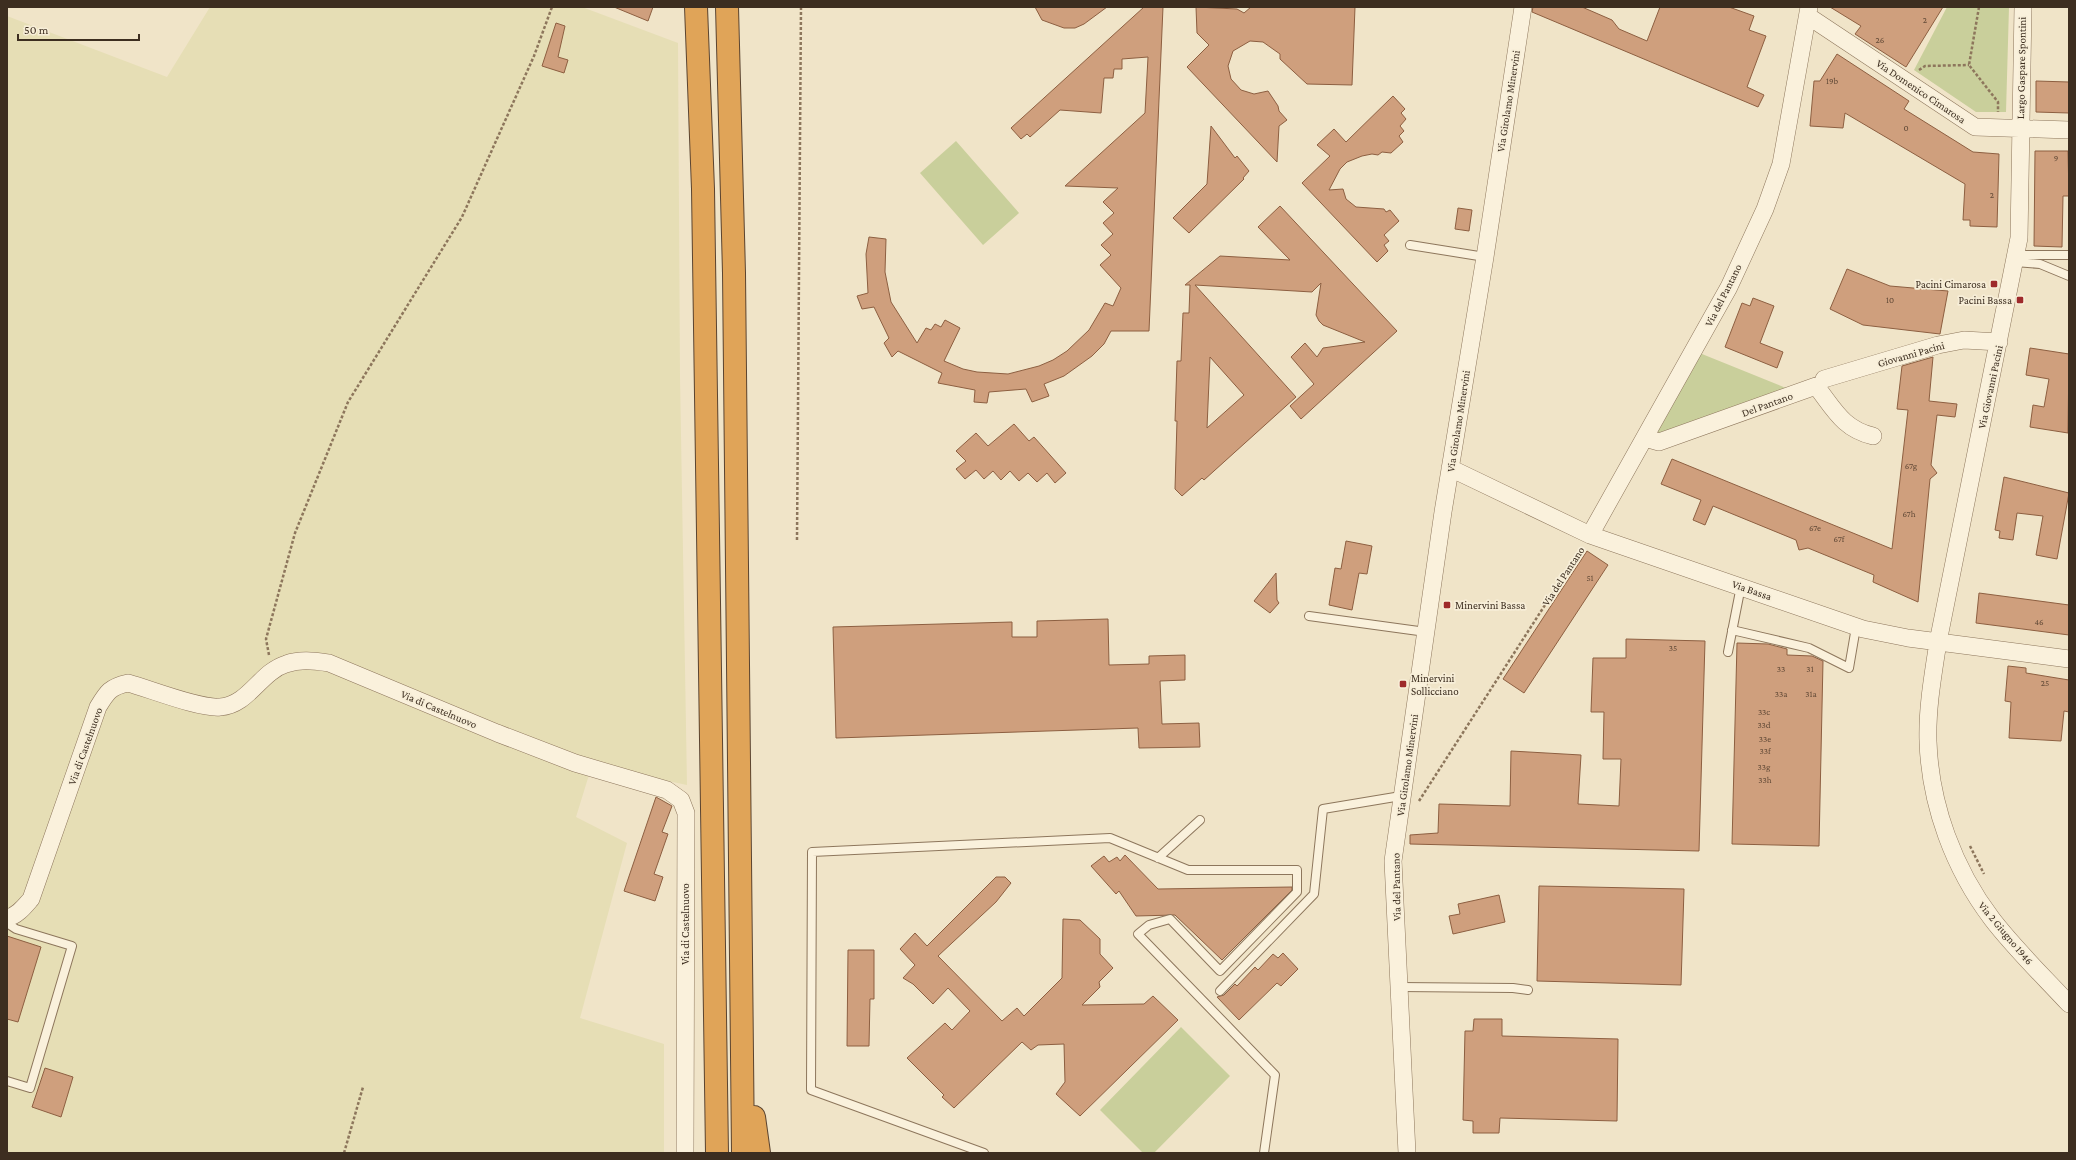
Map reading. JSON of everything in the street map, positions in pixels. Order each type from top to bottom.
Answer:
[{"type":"highway","points":[[696,7],[704,197],[717,1153]]},
{"type":"highway","points":[[727,7],[734,273],[743,1153]]},
{"type":"highway","points":[[741,1000],[759,1153]]},
{"type":"street","name":"Via Girolamo Minervini","points":[[1397,835],[1401,796],[1450,468],[1485,257],[1523,7]]},
{"type":"street","name":"Largo Gaspare Spontini","points":[[2020,130],[2023,7]]},
{"type":"street","name":"Via Domenico Cimarosa","points":[[1808,12],[1975,127],[2020,130],[2069,130]]},
{"type":"street","name":"Via del Pantano","points":[[1590,535],[1729,287],[1765,209],[1781,164],[1808,12]]},
{"type":"street","name":"Via Giovanni Pacini","points":[[1938,642],[2019,238],[2020,130]]},
{"type":"street","name":"Giovanni Pacini","points":[[1824,379],[1938,345],[1964,340],[1999,342]]},
{"type":"street","name":"Del Pantano","points":[[1645,438],[1659,442],[1816,386],[1846,424],[1855,430],[1873,436]]},
{"type":"street","name":"Via Bassa","points":[[1450,468],[1590,535],[1856,627],[1884,634],[2069,659]]},
{"type":"street","name":"Via 2 Giugno 1946","points":[[1938,642],[1930,706],[1928,740],[1932,780],[1947,836],[1966,880],[1992,919],[2069,1004]]},
{"type":"street","name":"Via di Castelnuovo","points":[[7,918],[12,917],[21,910],[31,899],[98,707],[108,692],[116,686],[128,683],[204,706],[220,707],[236,703],[271,672],[285,664],[305,660],[329,663],[497,733],[575,763],[668,790],[681,800],[686,813],[685,1153]]},
{"type":"street","name":"Via del Pantano","points":[[1397,835],[1393,861],[1407,1153]]},
{"type":"lane","points":[[1410,245],[1485,257]]},
{"type":"lane","points":[[2015,259],[2069,255]]},
{"type":"lane","points":[[2015,259],[2040,264],[2069,276]]},
{"type":"lane","points":[[1728,652],[1741,586]]},
{"type":"lane","points":[[1309,616],[1426,632]]},
{"type":"lane","points":[[1732,630],[1809,648],[1849,668],[1856,627]]},
{"type":"lane","points":[[1220,990],[1314,894],[1323,809],[1401,796]]},
{"type":"lane","points":[[1158,858],[1200,820]]},
{"type":"lane","points":[[984,1153],[811,1090],[812,852],[1110,838],[1188,870],[1297,870],[1297,892],[1220,971],[1170,919],[1149,925],[1138,934],[1275,1075],[1264,1153]]},
{"type":"lane","points":[[7,923],[16,929],[72,946],[30,1088],[7,1081]]},
{"type":"lane","points":[[1399,987],[1513,988],[1528,990]]},
{"type":"path","points":[[271,672],[266,639],[295,533],[348,402],[462,217],[534,56],[552,7]]},
{"type":"path","points":[[797,540],[801,7]]},
{"type":"path","points":[[1978,7],[1969,65],[1998,102],[1999,128]]},
{"type":"path","points":[[1904,79],[1925,66],[1969,65]]},
{"type":"path","name":"Via del Pantano","points":[[1418,801],[1590,535]]},
{"type":"path","points":[[1968,840],[1986,878]]},
{"type":"path","points":[[344,1153],[363,1087]]},
{"type":"shaded area","points":[[210,7],[582,7],[678,43],[680,377],[687,785],[592,765],[576,817],[627,843],[580,1018],[664,1044],[664,1153],[7,1153],[7,16],[167,77]]},
{"type":"green space","points":[[1947,7],[2009,7],[2006,112],[1976,112],[1914,70]]},
{"type":"green space","points":[[956,141],[1019,213],[983,245],[920,173]]},
{"type":"green space","points":[[1702,354],[1791,390],[1656,434],[1695,356]]},
{"type":"green space","points":[[1181,1027],[1230,1076],[1154,1153],[1143,1153],[1100,1110]]},
{"type":"building","points":[[614,7],[653,7],[648,21]]},
{"type":"building","points":[[1035,7],[1107,7],[1084,24],[1075,28],[1064,28],[1042,20]]},
{"type":"building","points":[[1144,7],[1163,7],[1149,331],[1111,331],[1104,344],[1092,356],[1064,376],[1044,384],[1049,396],[1032,402],[1026,389],[989,392],[987,403],[974,402],[975,390],[938,383],[942,373],[898,351],[892,357],[884,343],[889,338],[874,307],[862,309],[857,296],[868,293],[866,254],[869,237],[886,239],[885,272],[891,302],[917,343],[926,328],[931,330],[935,324],[941,327],[945,320],[960,328],[944,361],[963,369],[977,372],[1008,374],[1039,366],[1053,360],[1067,351],[1089,330],[1105,303],[1113,306],[1121,288],[1100,265],[1111,255],[1101,245],[1113,234],[1103,223],[1114,213],[1103,202],[1118,188],[1065,186],[1145,113],[1148,57],[1122,59],[1122,69],[1114,69],[1113,78],[1104,78],[1101,113],[1060,110],[1030,137],[1027,134],[1021,139],[1011,128]]},
{"type":"building","points":[[1196,7],[1237,9],[1244,13],[1251,7],[1355,7],[1352,85],[1307,84],[1280,59],[1280,54],[1263,42],[1250,41],[1233,51],[1228,66],[1231,79],[1241,90],[1254,94],[1268,91],[1278,106],[1279,111],[1287,120],[1279,126],[1277,162],[1187,67],[1209,45],[1197,33]]},
{"type":"building","points":[[1533,7],[1582,7],[1612,20],[1619,29],[1647,41],[1660,7],[1729,7],[1754,16],[1749,30],[1766,36],[1747,87],[1764,95],[1758,107],[1532,12]]},
{"type":"building","points":[[1830,7],[1943,7],[1906,67],[1855,34],[1861,26]]},
{"type":"building","points":[[556,23],[565,26],[558,57],[568,60],[564,73],[542,66]]},
{"type":"building","points":[[1837,54],[1909,101],[1904,109],[1973,152],[1999,154],[1997,227],[1970,226],[1970,220],[1963,220],[1965,184],[1845,113],[1843,128],[1810,126],[1814,81],[1820,81]]},
{"type":"building","points":[[2036,81],[2069,82],[2069,113],[2036,112]]},
{"type":"building","points":[[1393,96],[1405,109],[1401,113],[1406,119],[1400,126],[1404,131],[1399,136],[1403,142],[1391,153],[1382,152],[1378,155],[1372,154],[1362,156],[1347,162],[1340,169],[1329,190],[1343,189],[1346,199],[1356,207],[1384,209],[1386,212],[1390,210],[1399,221],[1384,235],[1389,241],[1384,245],[1388,251],[1377,262],[1302,183],[1330,156],[1317,145],[1334,129],[1346,142]]},
{"type":"building","points":[[1211,126],[1235,158],[1237,156],[1249,171],[1243,178],[1244,179],[1189,233],[1173,218],[1207,184]]},
{"type":"building","points":[[2035,151],[2068,151],[2069,196],[2063,196],[2062,247],[2034,246]]},
{"type":"building","points":[[1280,206],[1397,331],[1301,419],[1290,406],[1314,384],[1291,357],[1305,343],[1317,357],[1323,348],[1365,342],[1323,325],[1319,321],[1316,315],[1321,283],[1312,292],[1195,285],[1296,397],[1204,480],[1202,478],[1182,496],[1175,489],[1177,421],[1175,421],[1177,361],[1181,361],[1183,313],[1189,313],[1190,285],[1185,285],[1220,256],[1290,260],[1258,227]],"holes":[[[1210,357],[1244,395],[1207,428]]]},
{"type":"building","points":[[1458,208],[1472,210],[1469,231],[1455,229]]},
{"type":"building","points":[[1847,269],[1890,286],[1948,291],[1940,334],[1863,325],[1830,309]]},
{"type":"building","points":[[1753,298],[1774,306],[1760,343],[1783,352],[1777,368],[1725,347],[1742,303],[1750,306]]},
{"type":"building","points":[[2030,348],[2069,354],[2068,433],[2030,427],[2033,405],[2044,407],[2049,379],[2026,375]]},
{"type":"building","points":[[1933,357],[1929,401],[1957,404],[1955,417],[1937,415],[1931,465],[1937,473],[1930,479],[1918,602],[1873,582],[1874,575],[1808,548],[1799,550],[1796,540],[1713,506],[1705,525],[1693,520],[1701,500],[1661,484],[1672,459],[1892,549],[1908,410],[1897,409],[1902,366]]},
{"type":"building","points":[[1014,424],[1029,441],[1034,437],[1066,473],[1055,483],[1047,473],[1037,482],[1028,473],[1019,481],[1010,471],[1001,480],[993,471],[984,479],[976,470],[965,479],[956,469],[966,461],[956,451],[976,433],[988,446]]},
{"type":"building","points":[[2004,477],[2069,493],[2057,559],[2036,555],[2043,516],[2017,513],[2013,540],[1999,538],[2000,531],[1995,530]]},
{"type":"building","points":[[1346,541],[1372,546],[1367,574],[1359,573],[1352,610],[1329,605],[1335,568],[1341,569]]},
{"type":"building","points":[[1587,551],[1608,565],[1524,693],[1503,679]]},
{"type":"building","points":[[1276,573],[1277,600],[1279,603],[1270,613],[1254,601]]},
{"type":"building","points":[[1979,593],[2069,605],[2069,635],[1976,623]]},
{"type":"building","points":[[1108,619],[1109,665],[1149,664],[1149,656],[1185,655],[1185,680],[1160,681],[1162,724],[1199,723],[1200,747],[1139,748],[1138,728],[836,738],[833,627],[1012,622],[1012,637],[1037,637],[1037,621]]},
{"type":"building","points":[[1626,639],[1705,641],[1699,851],[1410,844],[1410,835],[1438,833],[1439,804],[1510,806],[1511,751],[1581,755],[1578,804],[1619,806],[1621,759],[1603,759],[1604,712],[1591,712],[1593,658],[1626,658]]},
{"type":"building","points":[[1737,643],[1768,644],[1787,649],[1787,655],[1812,656],[1823,661],[1819,846],[1732,844]]},
{"type":"building","points":[[2008,666],[2026,668],[2026,673],[2069,680],[2069,712],[2064,711],[2061,741],[2009,738],[2011,702],[2005,701]]},
{"type":"building","points":[[656,797],[672,806],[662,832],[668,834],[654,874],[663,877],[655,901],[624,891]]},
{"type":"building","points":[[1125,855],[1158,889],[1292,887],[1292,890],[1222,960],[1175,915],[1136,916],[1119,891],[1116,894],[1091,866],[1104,856],[1109,862],[1117,857],[1120,861]]},
{"type":"building","points":[[996,877],[1005,877],[1011,883],[996,902],[938,956],[1002,1021],[1017,1008],[1024,1016],[1062,978],[1063,919],[1080,920],[1100,939],[1100,954],[1113,968],[1099,982],[1100,987],[1082,1005],[1144,1004],[1153,996],[1178,1020],[1080,1116],[1056,1094],[1065,1082],[1064,1044],[1038,1045],[1031,1050],[1022,1042],[954,1108],[942,1097],[944,1095],[907,1058],[945,1023],[952,1030],[970,1011],[948,988],[933,1004],[913,984],[903,978],[915,965],[900,949],[915,933],[927,946]]},
{"type":"building","points":[[1539,886],[1684,889],[1681,985],[1537,981]]},
{"type":"building","points":[[1499,895],[1505,922],[1453,934],[1449,916],[1460,914],[1458,904]]},
{"type":"building","points":[[7,936],[41,947],[18,1022],[7,1019]]},
{"type":"building","points":[[848,950],[874,950],[874,999],[870,999],[869,1046],[847,1046]]},
{"type":"building","points":[[1283,953],[1298,969],[1281,986],[1277,983],[1239,1020],[1217,997],[1224,995],[1235,984],[1237,986],[1255,967],[1258,970],[1273,954],[1278,958]]},
{"type":"building","points":[[1474,1019],[1502,1019],[1502,1036],[1618,1039],[1617,1121],[1500,1118],[1499,1133],[1473,1133],[1473,1121],[1463,1120],[1465,1031],[1473,1031]]},
{"type":"building","points":[[45,1068],[73,1077],[61,1117],[32,1107]]},
{"type":"place","name":"Pacini Cimarosa","points":[[1994,284]]},
{"type":"place","name":"Pacini Bassa","points":[[2020,300]]},
{"type":"place","name":"Minervini Bassa","points":[[1447,605]]},
{"type":"place","name":"Minervini Sollicciano","points":[[1403,684]]}]
